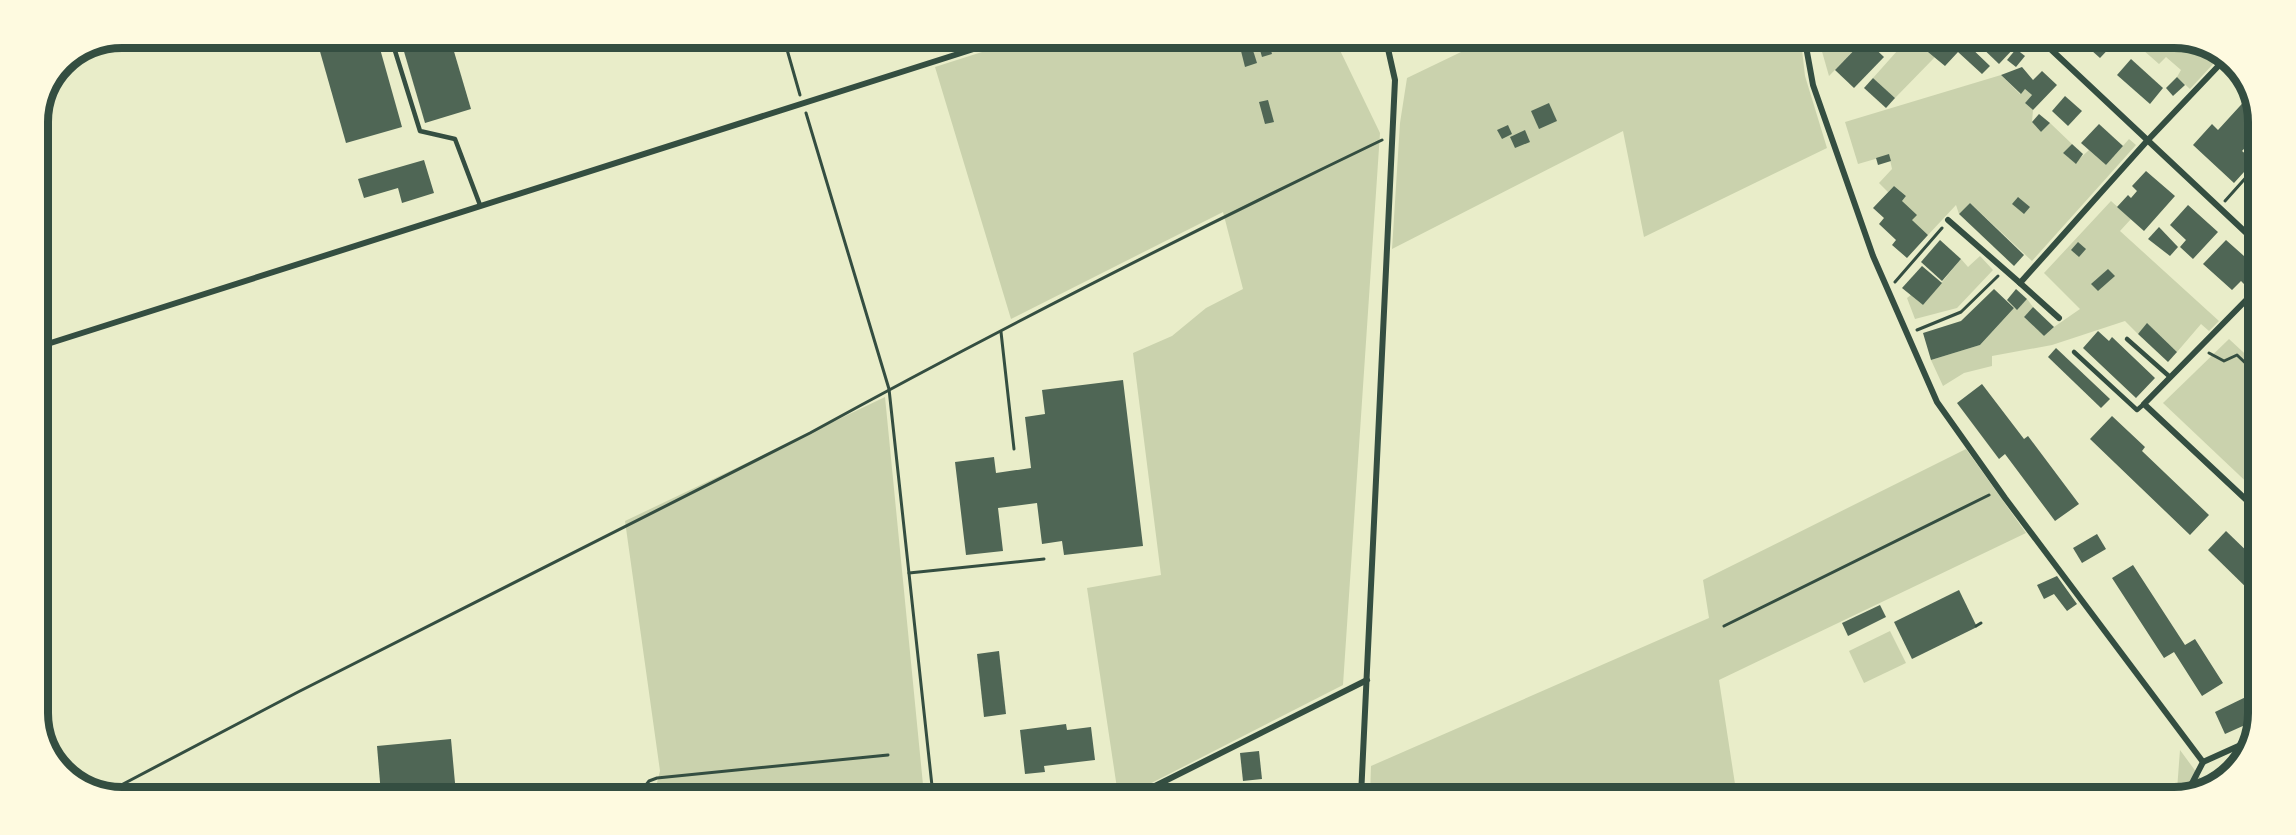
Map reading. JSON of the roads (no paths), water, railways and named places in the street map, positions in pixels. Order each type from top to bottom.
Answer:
[{"type":"street","points":[[48,344],[977,48]]},
{"type":"street","points":[[1361,787],[1395,80],[1388,48]]},
{"type":"street","points":[[1806,48],[1813,85],[1873,256],[1937,402],[1999,490],[2203,762]]},
{"type":"street","points":[[2049,48],[2248,234]]},
{"type":"street","points":[[2020,283],[2147,141],[2220,64]]},
{"type":"street","points":[[1948,220],[2059,318]]},
{"type":"street","points":[[2248,298],[2144,404],[2248,502]]},
{"type":"street","points":[[1153,787],[1367,680]]},
{"type":"street","points":[[2189,786],[2203,762],[2240,745]]},
{"type":"lane","points":[[394,48],[420,131],[455,139],[480,205]]},
{"type":"lane","points":[[2127,339],[2170,377]]},
{"type":"lane","points":[[2074,352],[2137,410],[2144,404]]}]
